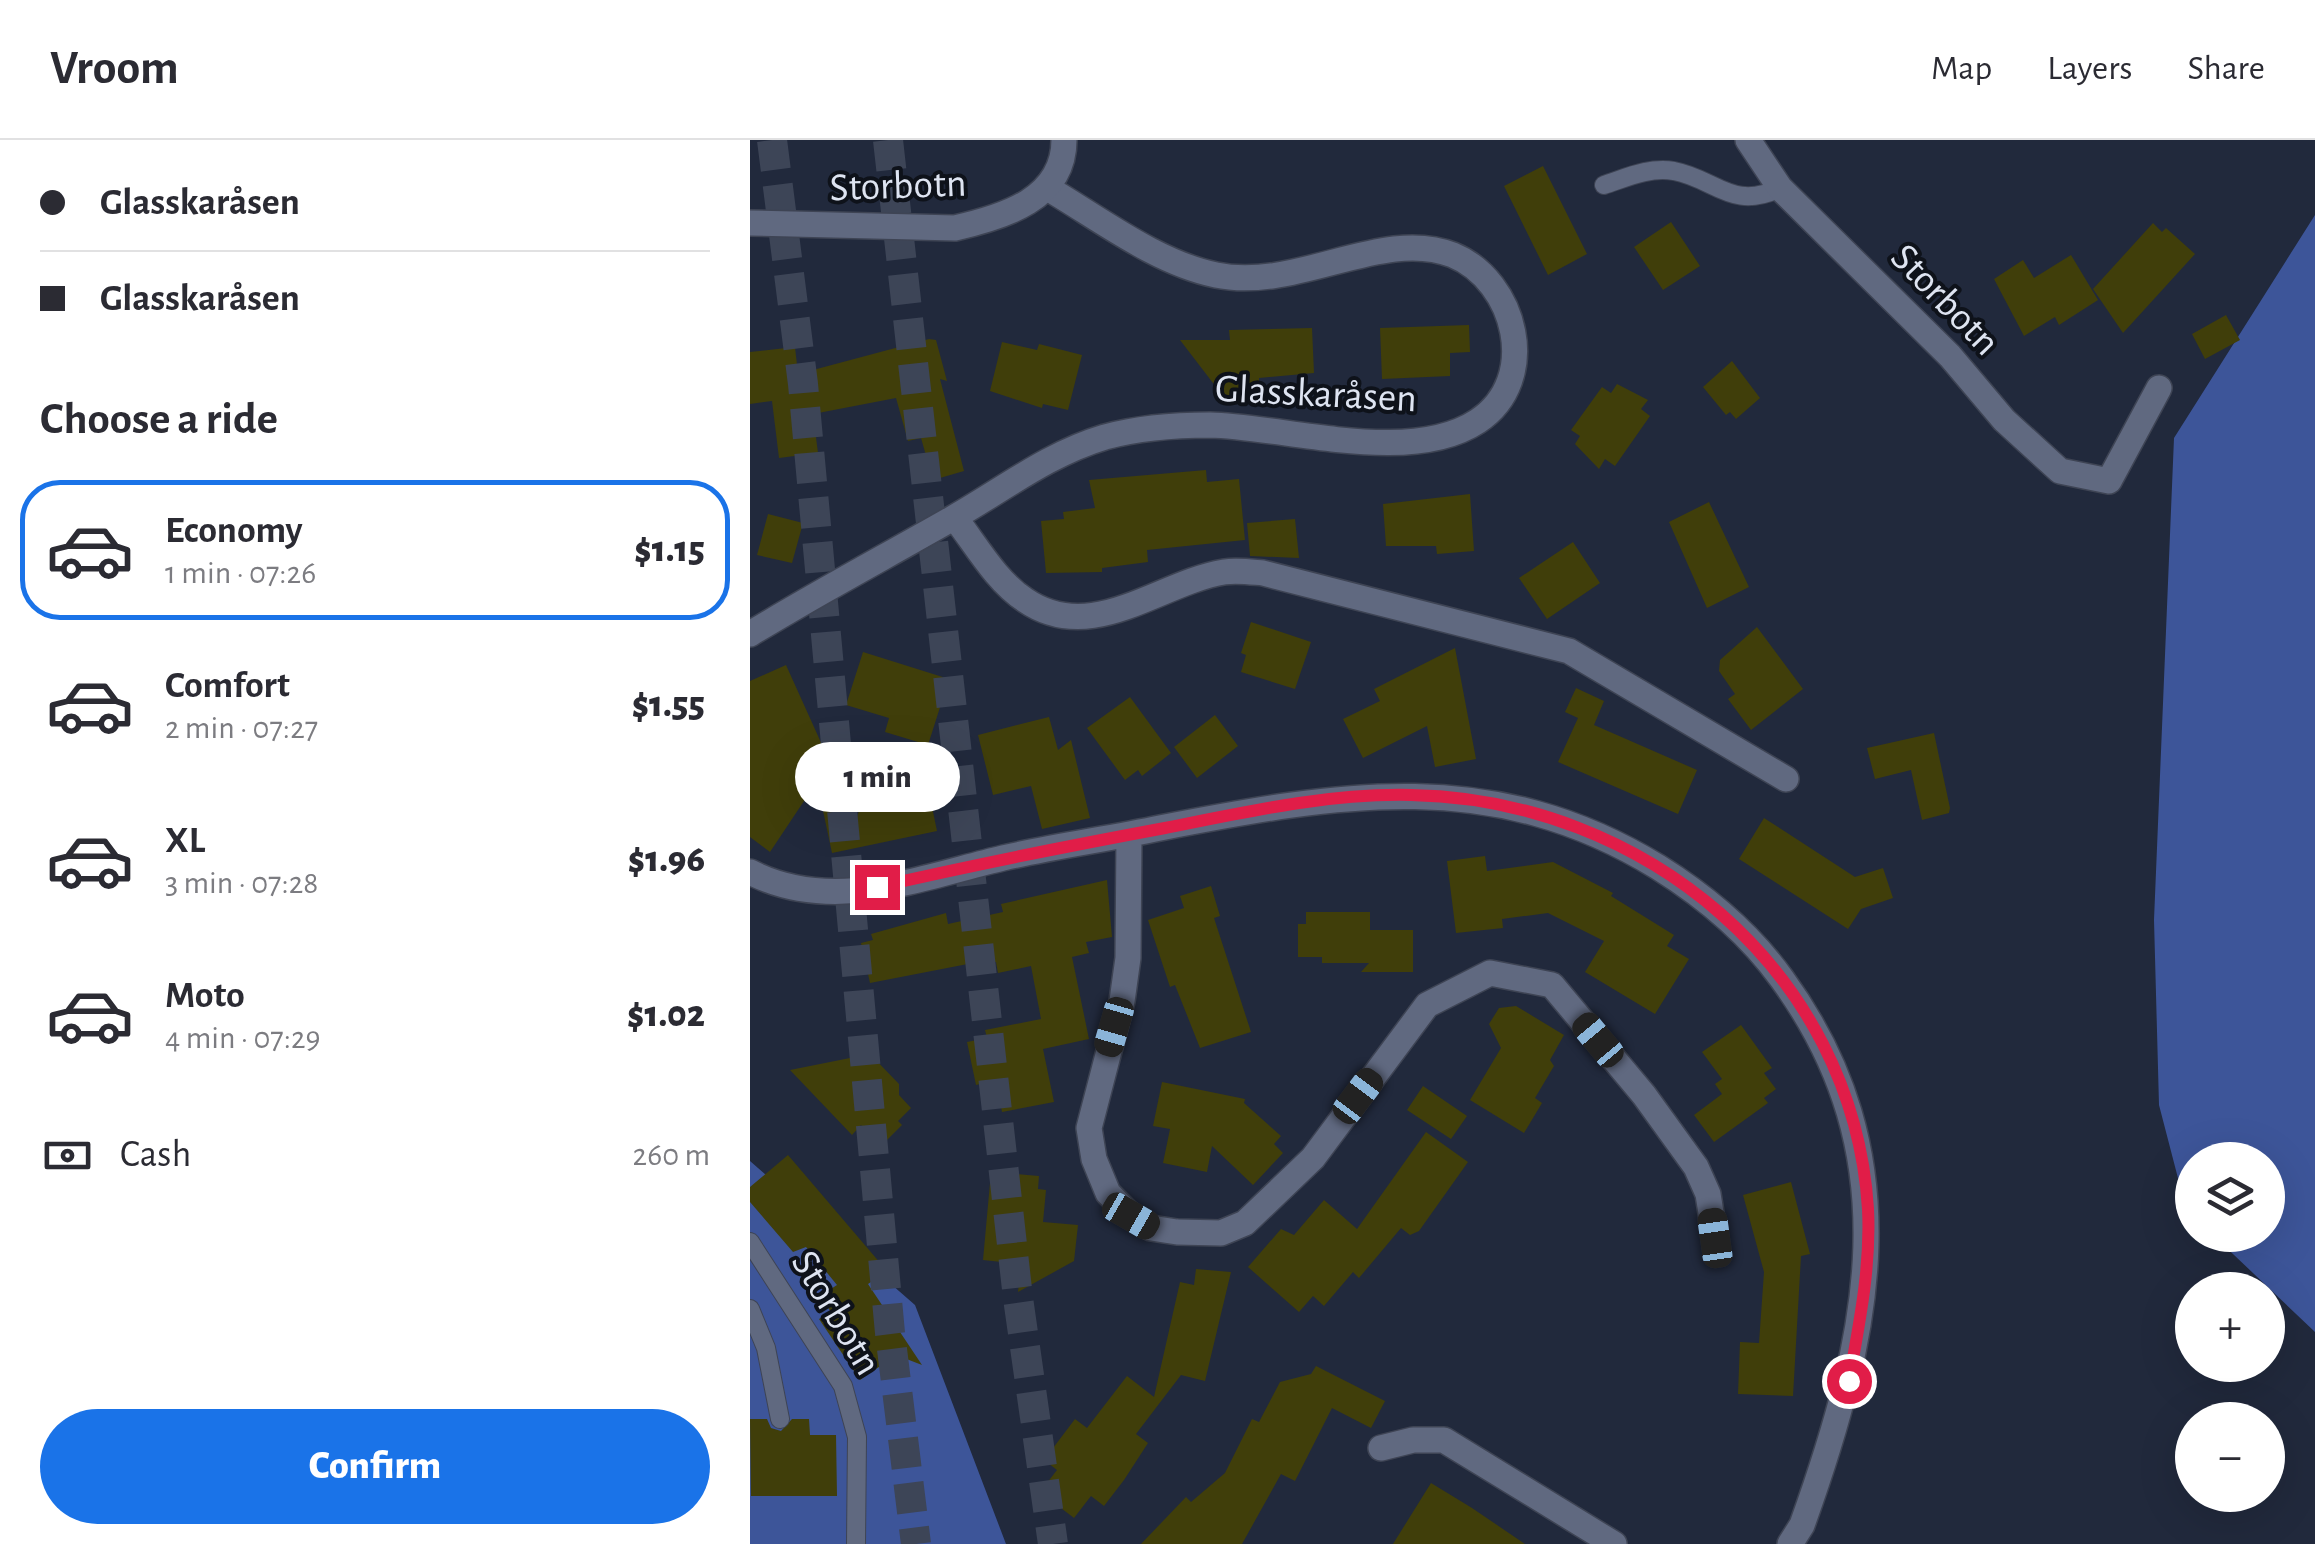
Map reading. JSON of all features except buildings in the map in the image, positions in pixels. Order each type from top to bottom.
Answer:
[{"type":"street","points":[[1049,189],[1064,158],[1064,140]]},
{"type":"street","name":"Storbotn","points":[[1748,140],[1780,188],[1950,356],[2004,420],[2060,471],[2109,481],[2159,388]]},
{"type":"street","name":"Storbotn","points":[[750,223],[956,228],[986,220],[1049,189]]},
{"type":"street","name":"Glasskaråsen","points":[[750,634],[1056,455],[1107,436],[1210,425],[1345,439],[1423,440],[1453,433],[1480,420],[1500,395],[1512,362],[1514,333],[1507,304],[1488,275],[1452,255],[1415,246],[1305,273],[1217,275],[1156,250],[1049,189]]},
{"type":"street","points":[[954,518],[1002,580],[1026,602],[1059,614],[1097,615],[1226,572],[1263,573],[1570,651],[1786,779]]},
{"type":"street","points":[[750,872],[802,892],[843,895],[1046,848],[1317,802],[1408,794],[1490,800],[1545,814],[1618,843],[1690,887],[1758,945],[1800,1003],[1843,1092],[1868,1208],[1867,1280],[1849,1381],[1802,1525],[1790,1544]]},
{"type":"street","points":[[1129,834],[1128,958],[1122,1001],[1090,1128],[1094,1159],[1108,1194],[1131,1216],[1151,1228],[1177,1232],[1221,1234],[1245,1223],[1312,1158],[1427,1004],[1490,973],[1552,985],[1644,1095],[1696,1167],[1708,1194],[1715,1238]]},
{"type":"street","points":[[1380,1448],[1412,1440],[1444,1440],[1614,1544]]},
{"type":"lane","points":[[1604,185],[1650,170],[1678,172],[1740,197],[1763,196],[1780,188]]},
{"type":"lane","name":"Storbotn","points":[[750,1242],[843,1386],[857,1437],[856,1544]]},
{"type":"lane","points":[[750,1308],[766,1348],[780,1419]]},
{"type":"shaded area","points":[[2315,215],[2315,1332],[2285,1303],[2285,1272],[2252,1272],[2231,1252],[2285,1252],[2285,1142],[2175,1142],[2175,1167],[2159,1105],[2154,920],[2174,438]]},
{"type":"shaded area","points":[[750,1161],[915,1305],[1006,1544],[750,1544]]},
{"type":"tunnel","points":[[772,140],[803,384],[890,1333],[916,1544]]},
{"type":"tunnel","points":[[888,140],[1018,1298],[1053,1544]]},
{"type":"route","points":[[877,887],[1046,848],[1270,807],[1408,794],[1490,800],[1545,814],[1618,843],[1690,887],[1758,945],[1800,1003],[1843,1092],[1858,1146],[1868,1208],[1867,1280],[1849,1381]]}]
